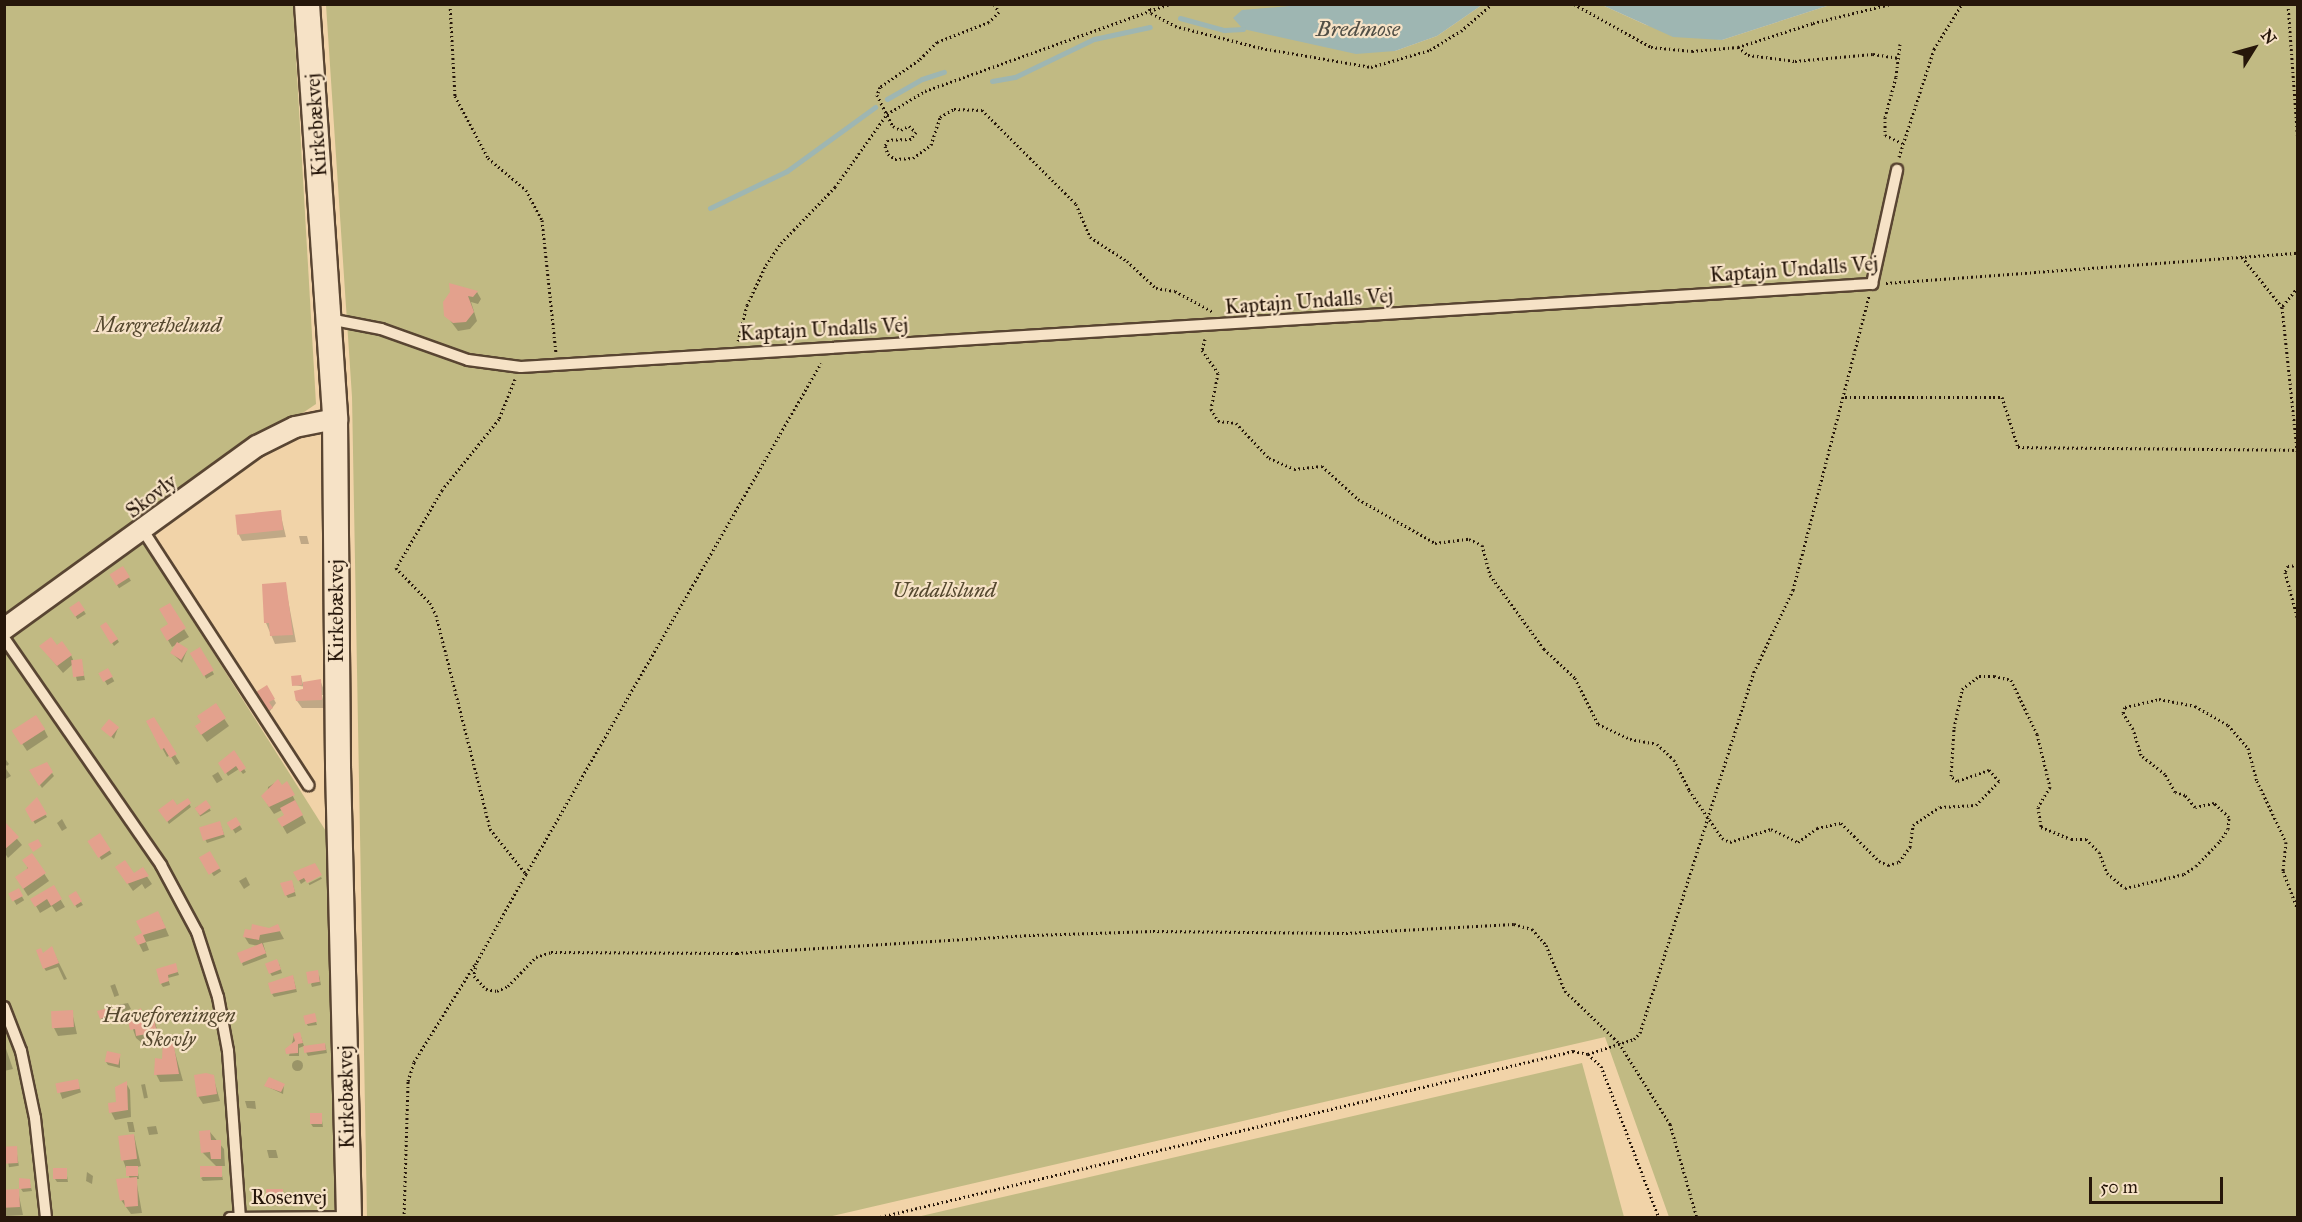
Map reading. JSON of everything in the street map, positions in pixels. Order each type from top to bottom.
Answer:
[{"type":"street","name":"Kirkebækvej","points":[[308,4],[335,419],[338,767],[349,1217]]},
{"type":"street","name":"Skovly","points":[[4,629],[144,532],[257,446],[295,427],[335,419]]},
{"type":"lane","points":[[1872,284],[1897,170]]},
{"type":"lane","name":"Kaptajn Undalls Vej","points":[[329,319],[381,329],[468,360],[521,366],[557,362],[1208,327],[1872,284]]},
{"type":"lane","points":[[144,532],[308,785]]},
{"type":"lane","points":[[4,638],[161,866],[197,932],[218,997],[228,1051],[240,1217]]},
{"type":"lane","points":[[4,1007],[21,1051],[35,1118],[46,1218]]},
{"type":"lane","name":"Rosenvej","points":[[230,1218],[349,1217]]},
{"type":"path","points":[[450,4],[455,96],[488,158],[526,190],[542,220],[557,362]]},
{"type":"path","points":[[970,4],[992,4],[999,12],[989,22],[937,42],[919,60],[880,87],[877,95],[896,129],[909,126],[916,132],[911,139],[888,140],[885,146],[888,154],[895,159],[913,158],[931,145],[940,117],[954,108],[982,110],[1076,204],[1090,237],[1127,261],[1155,288],[1175,291],[1210,308],[1215,316],[1208,327],[1202,350],[1218,373],[1211,409],[1218,421],[1236,423],[1269,458],[1294,469],[1322,466],[1358,500],[1435,543],[1469,540],[1482,545],[1490,575],[1544,649],[1575,678],[1598,724],[1630,739],[1657,744],[1674,760],[1722,838],[1730,842],[1771,829],[1798,842],[1817,828],[1841,823],[1879,861],[1888,865],[1899,862],[1910,847],[1913,825],[1940,807],[1976,805],[1999,781],[1989,770],[1957,782],[1951,776],[1954,728],[1962,689],[1979,676],[1994,676],[2011,680],[2037,734],[2050,787],[2038,807],[2042,827],[2071,839],[2085,839],[2099,852],[2106,873],[2125,888],[2184,874],[2220,841],[2228,829],[2229,817],[2214,803],[2195,807],[2185,795],[2175,792],[2165,774],[2141,755],[2133,729],[2123,713],[2125,706],[2159,699],[2195,706],[2228,724],[2248,748],[2257,781],[2286,842],[2283,871],[2298,910]]},
{"type":"path","points":[[1148,4],[1151,13],[1175,26],[1261,48],[1371,67],[1430,50],[1461,31],[1492,4]]},
{"type":"path","points":[[735,354],[747,305],[766,265],[780,243],[835,187],[887,114],[925,91],[1151,13],[1170,4]]},
{"type":"path","points":[[1574,4],[1651,47],[1692,51],[1738,47],[1813,23],[1891,4]]},
{"type":"path","points":[[1897,170],[1902,143],[1934,49],[1962,4]]},
{"type":"path","points":[[2288,4],[2298,145]]},
{"type":"path","points":[[1900,44],[1899,58],[1885,117],[1885,135],[1902,143]]},
{"type":"path","points":[[1738,47],[1748,55],[1795,61],[1873,54],[1899,58]]},
{"type":"path","name":"Kaptajn Undalls Vej","points":[[1872,284],[2298,253]]},
{"type":"path","points":[[2242,256],[2282,307],[2298,458]]},
{"type":"path","points":[[876,1218],[1573,1051],[1588,1054],[1640,1033],[1707,814],[1754,672],[1792,590],[1845,397],[1872,284]]},
{"type":"path","points":[[2282,307],[2298,286]]},
{"type":"path","points":[[404,1218],[408,1081],[414,1062],[476,963],[830,348]]},
{"type":"path","points":[[521,366],[499,419],[442,490],[396,568],[436,615],[490,829],[526,874]]},
{"type":"path","points":[[1845,397],[2002,397],[2018,447],[2296,450]]},
{"type":"path","points":[[2298,565],[2288,566],[2285,572],[2298,620]]},
{"type":"path","points":[[476,963],[474,976],[479,984],[497,991],[508,986],[536,957],[551,952],[737,953],[1033,935],[1153,932],[1346,933],[1514,924],[1532,929],[1546,945],[1565,991],[1619,1043],[1670,1124],[1697,1218]]},
{"type":"path","points":[[1588,1054],[1608,1080],[1659,1218]]},
{"type":"green space","name":"Undallslund","points":[[1301,4],[1395,51],[1437,36],[1482,5],[1602,5],[1646,25],[1722,40],[1830,5],[2297,5],[2297,1217],[1669,1217],[1605,1037],[828,1217],[367,1217],[352,397],[326,5]]},
{"type":"green space","name":"Margrethelund","points":[[5,5],[293,5],[316,404],[5,613]]},
{"type":"green space","name":"Haveforeningen Skovly","points":[[142,540],[329,836],[340,1217],[5,1217],[4,635]]},
{"type":"green space","points":[[1582,1063],[1624,1217],[917,1217]]},
{"type":"water","name":"Bredmose","points":[[1301,5],[1482,5],[1437,36],[1395,51],[1356,54],[1243,29],[1233,18],[1242,10]]},
{"type":"water","points":[[1602,5],[1830,5],[1722,40],[1673,37]]},
{"type":"building","points":[[449,283],[478,291],[473,297],[468,296],[474,312],[466,322],[453,323],[444,316],[443,302],[450,292]]},
{"type":"building","points":[[281,510],[283,530],[237,535],[235,515]]},
{"type":"building","points":[[123,566],[130,577],[116,586],[109,574]]},
{"type":"building","points":[[286,582],[293,635],[270,636],[269,623],[264,623],[262,584]]},
{"type":"building","points":[[79,601],[85,610],[75,617],[69,608]]},
{"type":"building","points":[[170,603],[186,628],[167,641],[160,629],[168,624],[159,609]]},
{"type":"building","points":[[106,622],[118,639],[111,644],[100,626]]},
{"type":"building","points":[[51,637],[57,645],[62,641],[72,655],[57,666],[39,646]]},
{"type":"building","points":[[177,642],[188,649],[181,660],[170,653]]},
{"type":"building","points":[[200,647],[214,670],[204,676],[190,653]]},
{"type":"building","points":[[82,659],[84,676],[73,677],[71,660]]},
{"type":"building","points":[[108,668],[113,677],[103,682],[98,673]]},
{"type":"building","points":[[301,675],[302,685],[292,686],[291,676]]},
{"type":"building","points":[[321,679],[322,700],[296,701],[294,691],[303,689],[303,682]]},
{"type":"building","points":[[267,685],[275,699],[269,702],[273,708],[264,713],[256,692]]},
{"type":"building","points":[[216,703],[226,718],[201,735],[195,726],[201,722],[197,716]]},
{"type":"building","points":[[36,715],[45,729],[21,745],[12,731]]},
{"type":"building","points":[[154,717],[177,754],[170,758],[164,748],[161,750],[146,721]]},
{"type":"building","points":[[109,719],[119,727],[111,737],[101,729]]},
{"type":"building","points":[[234,750],[246,768],[240,772],[236,766],[225,774],[218,763]]},
{"type":"building","points":[[47,762],[53,772],[39,786],[29,770]]},
{"type":"building","points":[[278,779],[282,785],[287,781],[295,795],[269,807],[261,796]]},
{"type":"building","points":[[37,797],[47,814],[32,822],[25,809]]},
{"type":"building","points":[[188,798],[191,803],[167,822],[158,810],[173,799],[177,805]]},
{"type":"building","points":[[206,800],[211,807],[200,816],[195,808]]},
{"type":"building","points":[[295,800],[303,815],[282,827],[277,819],[284,815],[280,808]]},
{"type":"building","points":[[236,817],[241,825],[231,830],[227,823]]},
{"type":"building","points":[[4,821],[19,837],[4,850]]},
{"type":"building","points":[[220,821],[224,834],[203,841],[199,827]]},
{"type":"building","points":[[100,833],[111,850],[98,858],[87,841]]},
{"type":"building","points":[[38,839],[42,846],[33,852],[28,844]]},
{"type":"building","points":[[210,851],[220,868],[209,875],[199,858]]},
{"type":"building","points":[[32,853],[46,873],[23,889],[15,877],[28,868],[22,860]]},
{"type":"building","points":[[125,860],[134,873],[143,867],[149,876],[127,884],[115,867]]},
{"type":"building","points":[[315,863],[322,875],[307,883],[304,878],[298,881],[293,872]]},
{"type":"building","points":[[292,880],[295,892],[285,896],[280,883]]},
{"type":"building","points":[[54,885],[62,899],[51,906],[47,899],[35,907],[30,899]]},
{"type":"building","points":[[19,888],[23,896],[12,901],[8,893]]},
{"type":"building","points":[[76,891],[82,901],[74,906],[68,896]]},
{"type":"building","points":[[158,911],[166,928],[143,935],[146,942],[138,945],[134,937],[142,933],[136,921]]},
{"type":"building","points":[[252,924],[269,928],[278,924],[281,931],[260,935],[259,940],[243,937],[245,929],[251,930]]},
{"type":"building","points":[[262,943],[266,953],[241,963],[237,953]]},
{"type":"building","points":[[52,946],[59,963],[43,969],[36,950],[41,948],[43,953]]},
{"type":"building","points":[[277,959],[281,969],[269,974],[265,964]]},
{"type":"building","points":[[176,963],[178,972],[168,975],[169,981],[160,984],[156,969]]},
{"type":"building","points":[[318,970],[320,982],[308,984],[306,972]]},
{"type":"building","points":[[293,975],[296,989],[271,994],[268,983]]},
{"type":"building","points":[[111,1007],[113,1014],[100,1019],[97,1011]]},
{"type":"building","points":[[141,1008],[142,1013],[152,1011],[157,1032],[136,1036],[135,1029],[130,1030],[127,1017]]},
{"type":"building","points":[[73,1010],[74,1027],[52,1028],[51,1011]]},
{"type":"building","points":[[315,1013],[317,1022],[305,1024],[303,1016]]},
{"type":"building","points":[[300,1032],[303,1043],[298,1044],[298,1053],[286,1054],[285,1049],[295,1041],[293,1034]]},
{"type":"building","points":[[163,1040],[173,1041],[179,1074],[154,1075],[155,1058],[162,1059]]},
{"type":"building","points":[[325,1043],[326,1050],[304,1053],[303,1046]]},
{"type":"building","points":[[107,1051],[121,1054],[118,1065],[105,1062]]},
{"type":"building","points":[[206,1073],[214,1075],[217,1094],[197,1097],[194,1075]]},
{"type":"building","points":[[269,1077],[285,1084],[281,1092],[264,1086]]},
{"type":"building","points":[[78,1079],[80,1089],[57,1093],[55,1083]]},
{"type":"building","points":[[127,1081],[128,1110],[109,1113],[108,1103],[116,1102],[115,1087]]},
{"type":"building","points":[[310,1113],[322,1113],[322,1124],[310,1124]]},
{"type":"building","points":[[210,1130],[211,1140],[221,1140],[221,1159],[211,1159],[210,1152],[201,1153],[199,1131]]},
{"type":"building","points":[[134,1134],[137,1159],[121,1161],[118,1136]]},
{"type":"building","points":[[17,1146],[18,1163],[5,1164],[4,1147]]},
{"type":"building","points":[[126,1166],[138,1166],[138,1176],[126,1176]]},
{"type":"building","points":[[200,1166],[222,1166],[222,1177],[200,1177]]},
{"type":"building","points":[[53,1168],[67,1168],[67,1179],[53,1179]]},
{"type":"building","points":[[137,1177],[138,1206],[125,1207],[124,1200],[120,1201],[116,1179]]},
{"type":"building","points":[[19,1178],[30,1179],[31,1188],[19,1189]]},
{"type":"building","points":[[19,1189],[20,1207],[5,1208],[4,1190]]},
{"type":"building","points":[[266,1189],[283,1189],[283,1198],[266,1198]]},
{"type":"waterway","points":[[1180,18],[1224,30],[1243,29]]},
{"type":"waterway","points":[[992,81],[1015,77],[1094,39],[1150,27]]},
{"type":"waterway","points":[[887,99],[922,79],[944,72]]},
{"type":"waterway","points":[[710,208],[787,171],[875,107]]}]
